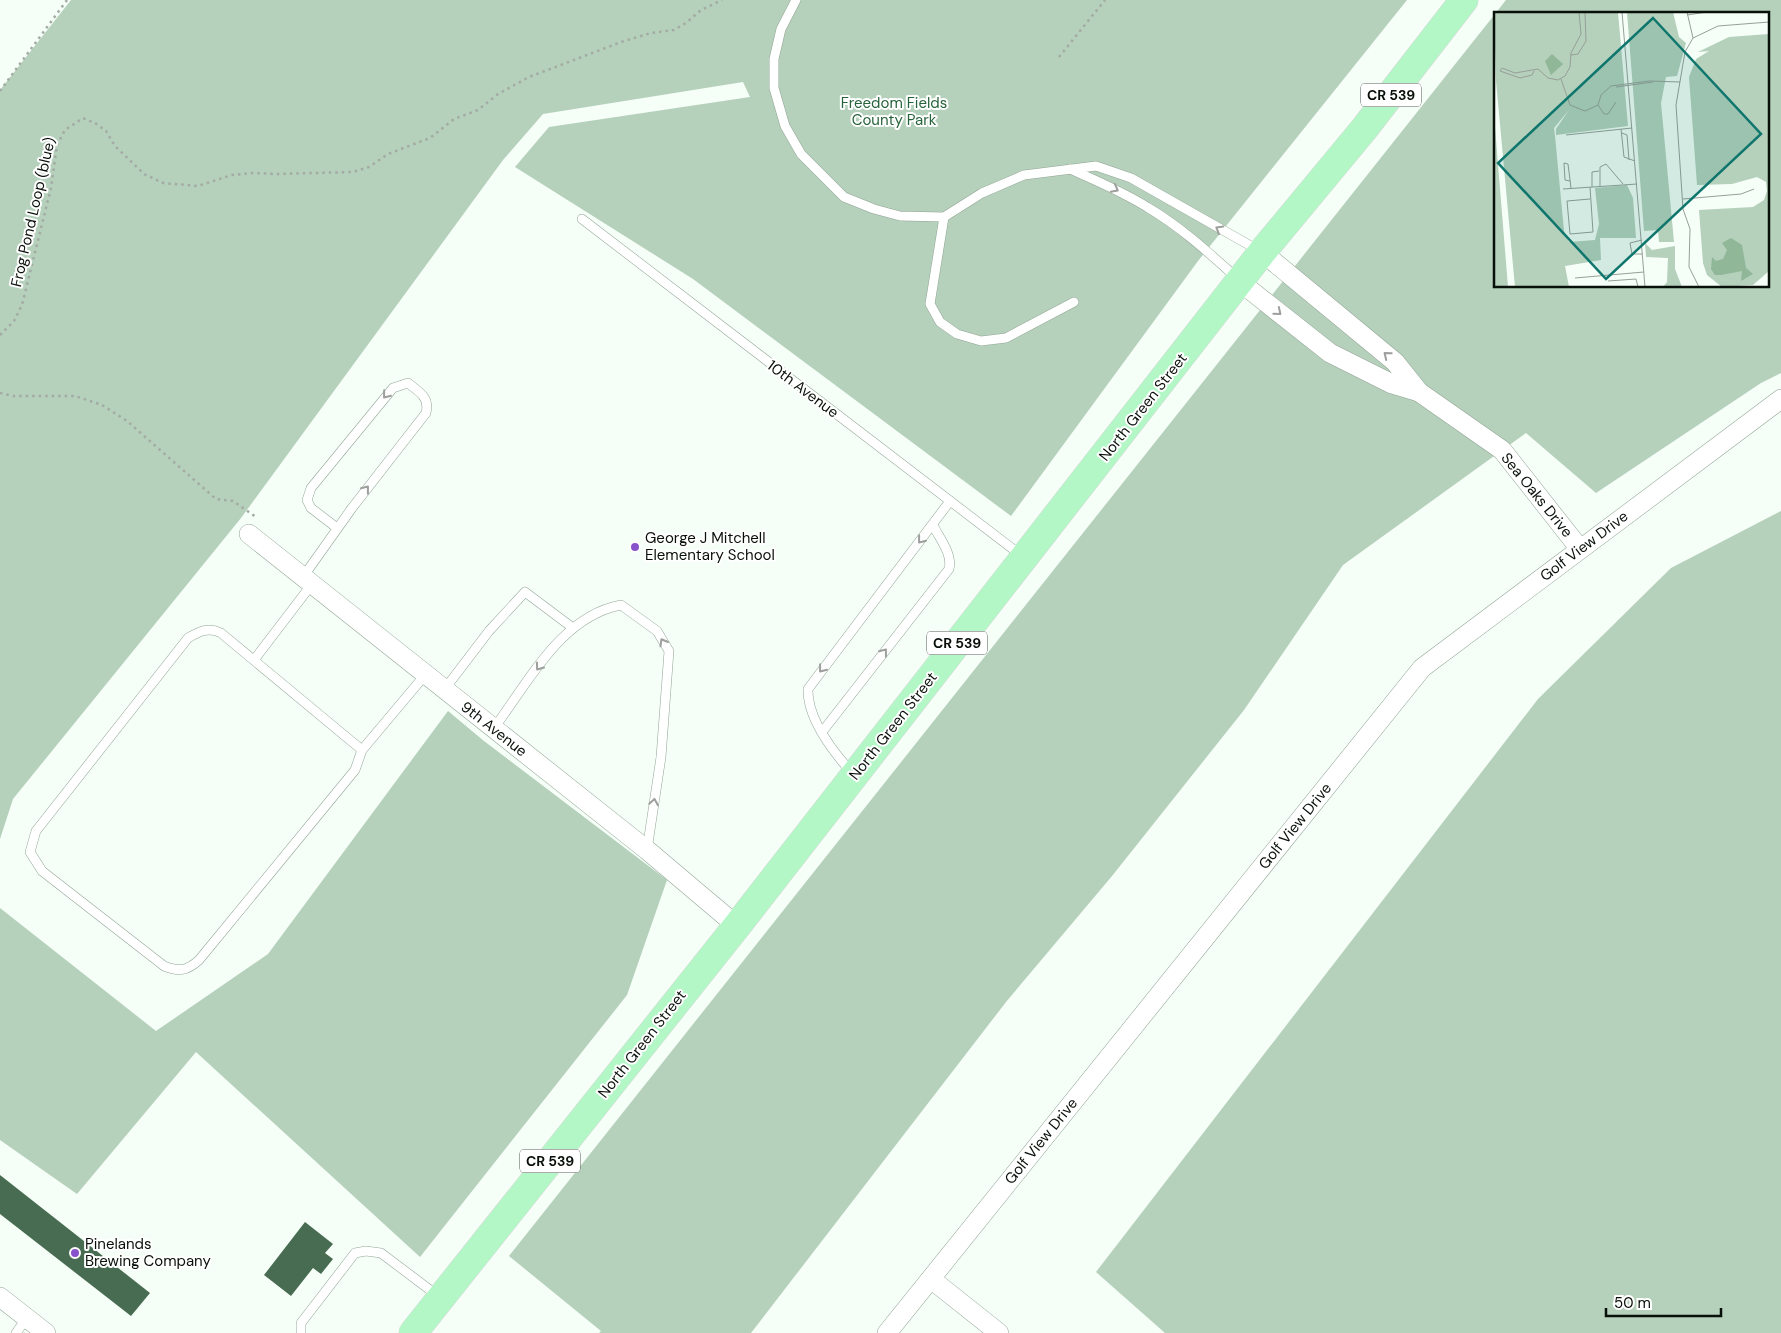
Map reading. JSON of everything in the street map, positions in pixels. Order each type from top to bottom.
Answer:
[{"type":"main road","name":"North Green Street","points":[[413,1333],[737,926],[1262,252],[1364,129],[1464,0]]},
{"type":"street","name":"Sea Oaks Drive","points":[[1262,252],[1395,362],[1419,392],[1502,450],[1580,549]]},
{"type":"street","name":"Sea Oaks Drive","points":[[1240,282],[1330,353],[1392,384],[1419,392]]},
{"type":"street","name":"Golf View Drive","points":[[887,1333],[1422,668],[1781,399]]},
{"type":"street","name":"9th Avenue","points":[[249,534],[647,850],[737,926]]},
{"type":"street","points":[[930,1279],[999,1333]]},
{"type":"street","points":[[0,1298],[21,1326],[46,1333]]},
{"type":"lane","points":[[796,0],[781,29],[774,59],[774,88],[785,126],[801,154],[844,197],[900,216],[944,217],[982,193],[1024,175],[1096,166],[1131,178],[1262,252]]},
{"type":"lane","points":[[1070,169],[1148,207],[1176,226],[1240,282]]},
{"type":"lane","points":[[944,217],[930,304],[940,322],[957,334],[981,341],[1006,338],[1074,302]]},
{"type":"lane","name":"10th Avenue","points":[[582,219],[1024,558]]},
{"type":"lane","points":[[254,660],[308,581],[337,528],[426,413],[428,404],[425,397],[408,383],[393,388],[311,488],[307,500],[311,508],[337,528]]},
{"type":"lane","points":[[854,776],[835,754],[822,732],[808,699],[808,689],[950,501]]},
{"type":"lane","points":[[822,732],[949,569],[948,555],[933,525]]},
{"type":"lane","points":[[444,690],[489,631],[525,592],[573,628]]},
{"type":"lane","points":[[494,728],[557,642],[573,628],[604,608],[621,606],[657,631],[669,651],[661,757],[647,850]]},
{"type":"lane","points":[[362,750],[254,660],[213,629],[202,630],[188,638],[36,831],[30,852],[42,871],[164,966],[175,971],[189,969],[199,960],[355,770],[362,750],[425,675]]},
{"type":"lane","points":[[301,1333],[301,1323],[355,1253],[366,1250],[381,1253],[441,1298]]},
{"type":"path","points":[[0,90],[67,0]]},
{"type":"path","name":"Frog Pond Loop (blue)","points":[[0,335],[14,320],[22,304],[51,188],[57,145],[64,130],[74,122],[83,118],[96,123],[106,131],[115,146],[144,174],[163,183],[198,186],[232,175],[253,173],[353,172],[369,167],[388,154],[430,138],[454,120],[478,110],[498,94],[529,76],[624,41],[651,33],[674,30],[702,10],[722,0]]},
{"type":"path","points":[[1059,57],[1104,0]]},
{"type":"path","points":[[0,393],[13,396],[75,396],[102,405],[127,421],[216,498],[233,501],[259,520],[249,534]]},
{"type":"green space","name":"Freedom Fields County Park","points":[[71,0],[1407,0],[1198,261],[1011,516],[693,279],[515,167],[549,127],[750,97],[743,82],[543,114],[503,160],[241,518],[13,799],[0,839],[0,90]]},
{"type":"green space","points":[[1506,0],[1781,0],[1781,373],[1761,383],[1596,493],[1526,433],[1343,565],[1244,710],[1112,876],[1006,1002],[751,1333],[599,1333],[601,1331],[509,1256],[1494,15],[1494,288],[1768,288],[1768,12],[1496,12]]},
{"type":"green space","points":[[1781,511],[1781,1333],[1165,1333],[1096,1272],[1538,699],[1671,568]]},
{"type":"green space","points":[[448,711],[484,741],[667,880],[627,995],[420,1257],[196,1052],[77,1194],[0,1140],[0,908],[156,1031],[268,954]]},
{"type":"building","name":"Pinelands Brewing Company","points":[[0,1175],[150,1293],[131,1316],[0,1214]]},
{"type":"building","points":[[305,1222],[333,1244],[325,1253],[333,1259],[321,1274],[313,1268],[291,1296],[264,1275]]},
{"type":"place","name":"George J Mitchell Elementary School","points":[[635,547]]},
{"type":"place","name":"Pinelands Brewing Company","points":[[75,1253]]}]
